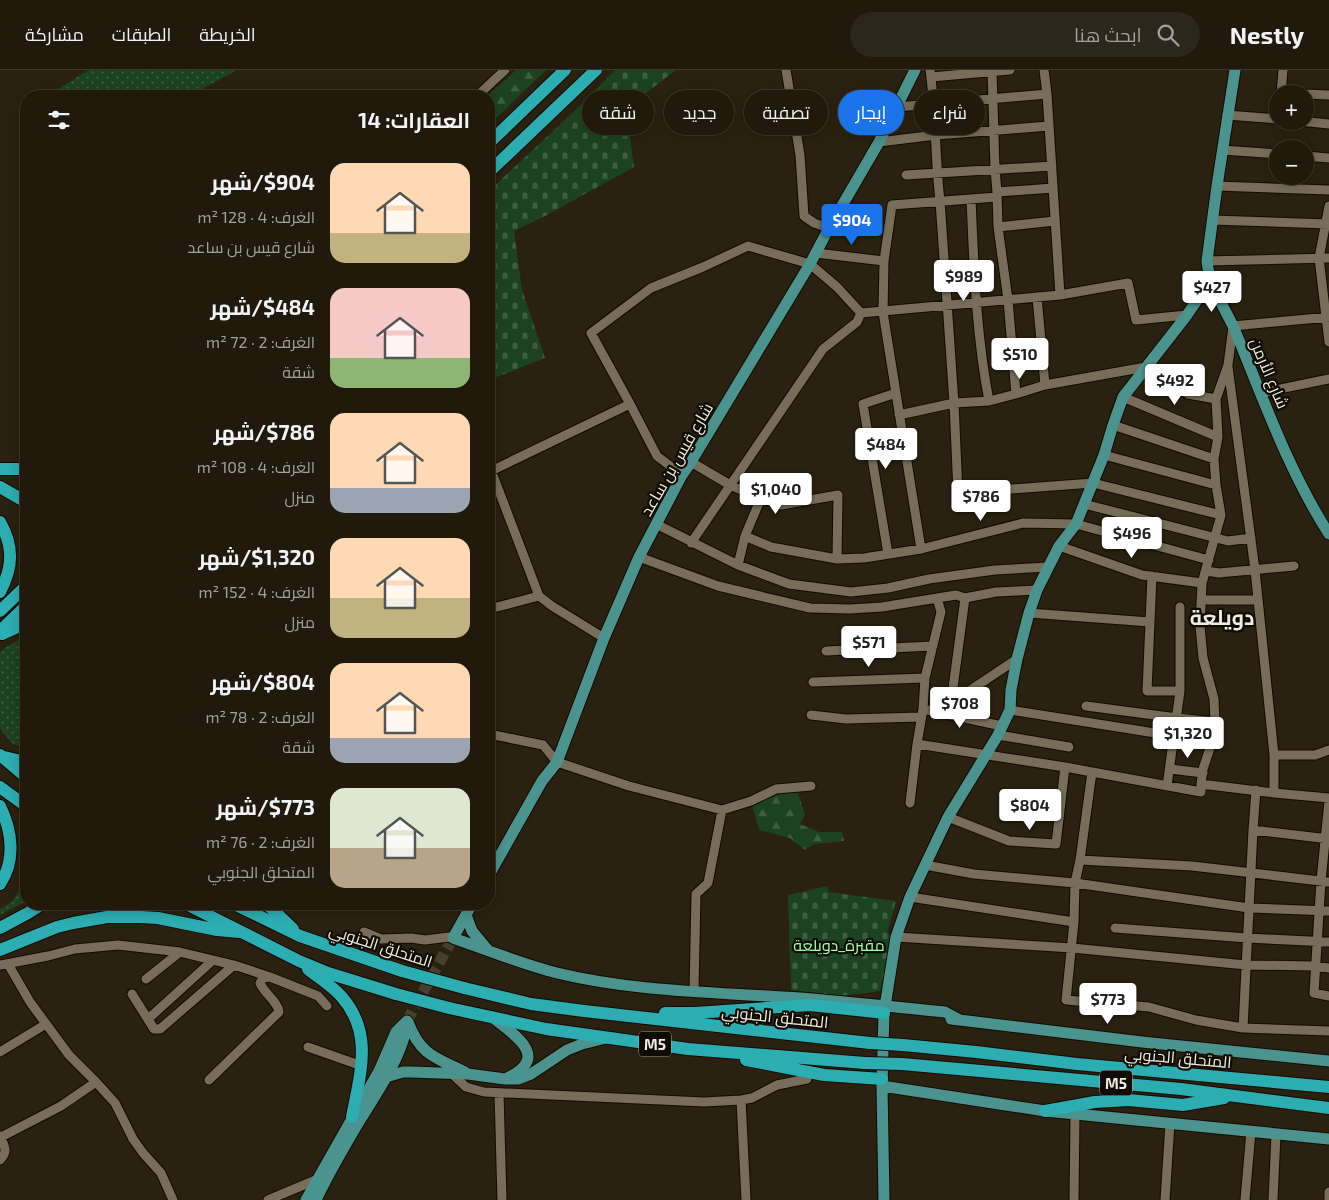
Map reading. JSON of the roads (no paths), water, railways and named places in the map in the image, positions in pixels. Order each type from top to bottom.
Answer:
[{"type":"highway","points":[[495,137],[565,70]]},
{"type":"highway","points":[[495,166],[596,70]]},
{"type":"highway","points":[[0,469],[20,469]]},
{"type":"highway","points":[[0,487],[20,499]]},
{"type":"highway","points":[[0,522],[7,537],[10,553],[10,568],[0,592]]},
{"type":"highway","points":[[0,611],[20,592]]},
{"type":"highway","points":[[0,633],[20,612]]},
{"type":"highway","points":[[0,633],[20,625]]},
{"type":"highway","points":[[0,755],[20,760]]},
{"type":"highway","points":[[0,755],[20,772]]},
{"type":"highway","points":[[12,765],[20,768]]},
{"type":"highway","points":[[0,787],[20,802]]},
{"type":"highway","points":[[0,806],[8,826],[11,852],[5,877],[0,884]]},
{"type":"highway","points":[[0,928],[33,910]]},
{"type":"highway","name":"المتحلق الجنوبي","points":[[197,910],[299,961],[328,973],[449,1008],[546,1029],[688,1048],[902,1064],[1171,1088],[1328,1108]]},
{"type":"highway","name":"المتحلق الجنوبي","points":[[246,910],[300,936],[402,971],[531,1004],[870,1043],[976,1052],[1077,1064],[1329,1086]]},
{"type":"highway","points":[[273,910],[300,936]]},
{"type":"highway","points":[[0,950],[57,927],[107,917],[158,918],[217,930],[239,932]]},
{"type":"highway","points":[[299,961],[336,991],[353,1013],[360,1030],[363,1048],[362,1066],[352,1117]]},
{"type":"highway","points":[[584,1011],[695,1013],[810,1002],[885,1010]]},
{"type":"highway","points":[[688,1048],[824,1075],[882,1083]]},
{"type":"highway","points":[[770,1065],[807,1079],[837,1084],[882,1083]]},
{"type":"highway","points":[[1045,1111],[1095,1102],[1128,1100],[1184,1105],[1240,1096]]},
{"type":"main road","name":"شارع قيس بن ساعد","points":[[904,93],[915,70]]},
{"type":"main road","name":"شارع الأرمن","points":[[1235,70],[1206,261],[1207,268],[1300,485],[1329,534]]},
{"type":"main road","name":"شارع قيس بن ساعد","points":[[495,863],[542,781],[557,762],[604,638],[639,557],[682,475],[810,264],[883,135]]},
{"type":"main road","points":[[884,1200],[882,1083],[885,1010],[896,937],[910,897],[948,817],[1000,731],[1010,710],[1011,690],[1017,659],[1037,590],[1059,546],[1076,524],[1104,455],[1123,397],[1187,315],[1211,280]]},
{"type":"main road","points":[[469,910],[453,938],[558,973],[620,984],[810,1002]]},
{"type":"main road","points":[[466,915],[472,931],[488,950]]},
{"type":"main road","points":[[885,1010],[1142,1042],[1329,1061]]},
{"type":"main road","name":"المتحلق الجنوبي","points":[[492,1017],[521,1040],[527,1048],[527,1058],[524,1067],[505,1078]]},
{"type":"main road","points":[[407,1021],[416,1040],[426,1052],[434,1058],[468,1074]]},
{"type":"main road","points":[[316,1200],[386,1077],[404,1038],[407,1021]]},
{"type":"main road","points":[[306,1200],[379,1071],[396,1032],[407,1021]]},
{"type":"main road","name":"المتحلق الجنوبي","points":[[505,1078],[525,1077],[567,1050],[607,1037]]},
{"type":"main road","points":[[386,1077],[402,1072],[468,1074],[505,1078]]},
{"type":"main road","points":[[882,1083],[1045,1111],[1329,1139]]},
{"type":"street","points":[[483,90],[505,70]]},
{"type":"street","points":[[786,70],[800,155],[804,216],[814,223],[829,228]]},
{"type":"street","points":[[932,90],[930,73],[1010,70]]},
{"type":"street","points":[[1044,70],[1060,295]]},
{"type":"street","points":[[1282,85],[1283,70]]},
{"type":"street","points":[[992,71],[998,227],[1008,300],[1016,394]]},
{"type":"street","points":[[985,100],[1047,94]]},
{"type":"street","points":[[1314,95],[1329,96]]},
{"type":"street","points":[[1228,114],[1269,118]]},
{"type":"street","points":[[1314,122],[1329,124]]},
{"type":"street","points":[[985,131],[1049,126]]},
{"type":"street","points":[[879,142],[936,135],[954,403],[958,493],[1093,483],[1221,515]]},
{"type":"street","points":[[1222,150],[1269,153]]},
{"type":"street","points":[[1314,157],[1329,158]]},
{"type":"street","points":[[906,175],[1052,166]]},
{"type":"street","points":[[1217,186],[1329,190]]},
{"type":"street","points":[[921,549],[884,312],[884,262],[892,205],[971,199],[1053,188]]},
{"type":"street","points":[[971,199],[976,303],[983,370],[989,401]]},
{"type":"street","points":[[1329,206],[1319,258],[1329,342]]},
{"type":"street","points":[[1212,220],[1327,224]]},
{"type":"street","points":[[998,227],[1055,221]]},
{"type":"street","points":[[682,475],[657,456],[591,333],[651,288],[748,246],[810,264],[837,287],[860,314]]},
{"type":"street","points":[[816,253],[884,262]]},
{"type":"street","points":[[1206,261],[1329,258]]},
{"type":"street","points":[[860,314],[1060,295],[1128,283],[1136,320],[1187,315]]},
{"type":"street","points":[[1037,297],[1045,385]]},
{"type":"street","points":[[692,543],[823,349],[857,322],[860,314]]},
{"type":"street","points":[[917,744],[1065,767],[1201,792],[1203,773],[1212,742],[1215,722],[1214,699],[1204,658],[1200,626],[1202,583],[1221,515],[1214,459],[1218,437],[1216,399],[1228,364],[1233,326],[1327,317]]},
{"type":"street","points":[[1228,364],[1255,570],[1274,755],[1274,793]]},
{"type":"street","points":[[899,415],[954,403],[989,401],[1045,385],[1146,368],[1188,394],[1216,399]]},
{"type":"street","points":[[1260,393],[1329,379]]},
{"type":"street","points":[[888,554],[863,404],[896,393]]},
{"type":"street","points":[[1123,397],[1218,437]]},
{"type":"street","points":[[495,469],[630,404]]},
{"type":"street","points":[[1113,425],[1214,459]]},
{"type":"street","points":[[1104,455],[1216,485]]},
{"type":"street","points":[[691,462],[730,485],[781,505],[838,495],[837,558]]},
{"type":"street","points":[[495,484],[539,596],[604,638]]},
{"type":"street","points":[[738,565],[745,536],[761,498]]},
{"type":"street","points":[[1084,504],[1228,541],[1251,538]]},
{"type":"street","points":[[656,524],[738,565],[789,584],[851,592],[888,588],[929,579],[996,570],[1048,567]]},
{"type":"street","points":[[745,536],[771,547],[837,558],[864,558],[921,549],[1023,524],[1076,524],[1208,560]]},
{"type":"street","points":[[1059,546],[1142,575],[1202,583]]},
{"type":"street","points":[[639,557],[718,586],[810,608],[850,609],[882,607],[956,595],[965,598],[996,592],[1037,590]]},
{"type":"street","points":[[1206,571],[1220,573],[1294,566]]},
{"type":"street","points":[[1152,576],[1147,690],[1180,691]]},
{"type":"street","points":[[495,607],[539,596]]},
{"type":"street","points":[[910,803],[926,678],[941,612],[937,598]]},
{"type":"street","points":[[951,702],[965,598]]},
{"type":"street","points":[[1201,600],[1258,600]]},
{"type":"street","points":[[1168,786],[1180,691],[1180,607]]},
{"type":"street","points":[[1029,613],[1150,622]]},
{"type":"street","points":[[826,650],[933,646]]},
{"type":"street","points":[[938,713],[951,702],[1017,659]]},
{"type":"street","points":[[813,682],[926,678]]},
{"type":"street","points":[[1086,706],[1215,722]]},
{"type":"street","points":[[1010,710],[1212,742]]},
{"type":"street","points":[[811,715],[846,719],[938,713],[1000,731],[1069,747]]},
{"type":"street","points":[[495,735],[543,745],[557,762],[629,786],[722,810],[751,801],[776,789],[811,786]]},
{"type":"street","points":[[1274,755],[1314,755],[1329,750]]},
{"type":"street","points":[[948,817],[1009,841],[1056,844],[1065,767]]},
{"type":"street","points":[[1170,769],[1203,773]]},
{"type":"street","points":[[1092,772],[1075,883],[1074,922],[1066,1000],[1149,1007],[1196,1020],[1243,1028],[1329,1031]]},
{"type":"street","points":[[1201,784],[1329,799],[1325,882],[1319,910],[1314,993],[1329,996]]},
{"type":"street","points":[[1243,1028],[1256,790]]},
{"type":"street","points":[[694,991],[696,894],[708,883],[722,810]]},
{"type":"street","points":[[1253,830],[1327,838]]},
{"type":"street","points":[[1080,860],[1192,866],[1325,882]]},
{"type":"street","points":[[925,865],[974,874],[1075,883],[1249,908],[1329,911]]},
{"type":"street","points":[[910,897],[1074,922]]},
{"type":"street","points":[[1115,928],[1329,942]]},
{"type":"street","points":[[364,932],[381,939],[411,938],[425,940],[453,938]]},
{"type":"street","points":[[896,937],[1072,948],[1246,965],[1329,968]]},
{"type":"street","points":[[173,1200],[161,1173],[142,1153],[115,1103],[69,1056],[4,964],[48,956],[75,948],[118,945],[180,952],[234,965],[270,977],[318,996],[327,1006]]},
{"type":"street","points":[[146,979],[180,952]]},
{"type":"street","points":[[148,1019],[212,961]]},
{"type":"street","points":[[132,994],[154,1029],[160,1029],[234,965]]},
{"type":"street","points":[[209,1080],[279,1012],[279,1008],[260,983],[263,978],[270,977]]},
{"type":"street","points":[[0,1052],[46,1024]]},
{"type":"street","points":[[308,1047],[362,1066]]},
{"type":"street","points":[[452,1074],[466,1087],[484,1092],[704,1102],[741,1100],[758,1095],[777,1085],[807,1079]]},
{"type":"street","points":[[0,1160],[6,1151],[0,1136],[61,1106],[96,1082]]},
{"type":"street","points":[[499,1092],[502,1200]]},
{"type":"street","points":[[741,1100],[746,1200]]},
{"type":"street","points":[[1074,1200],[1075,1114]]},
{"type":"street","points":[[1165,1200],[1170,1123]]},
{"type":"street","points":[[1245,1200],[1251,1131]]},
{"type":"street","points":[[1273,1200],[1276,1134]]},
{"type":"street","points":[[268,1200],[318,1179]]},
{"type":"street","points":[[1328,1200],[1329,1192]]},
{"type":"tunnel","points":[[407,1021],[453,938]]},
{"type":"district","name":"دويلعة","points":[[1222,616]]},
{"type":"park label","name":"مقبرة_دويلعة","points":[[839,944]]}]
